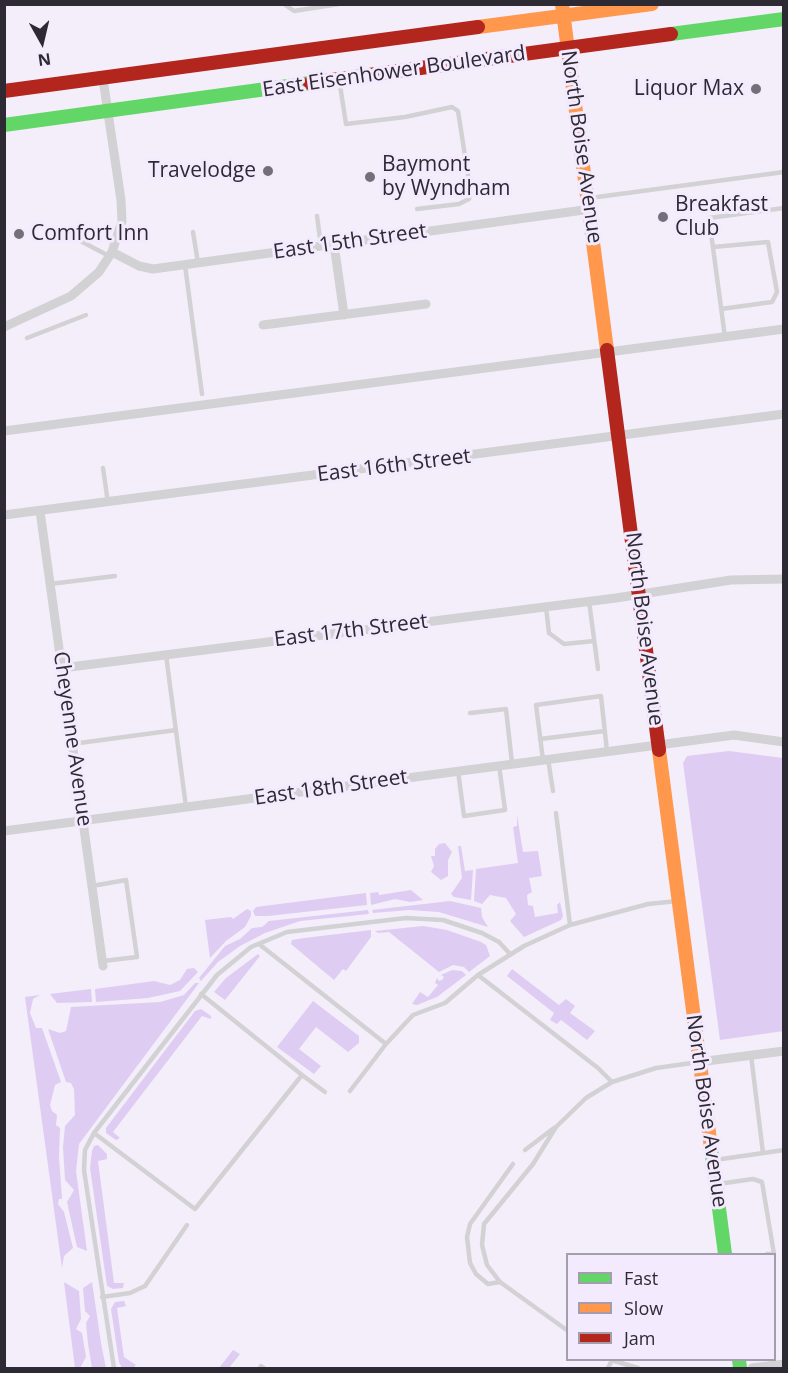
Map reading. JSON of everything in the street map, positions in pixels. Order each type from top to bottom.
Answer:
[{"type":"main road","name":"East Eisenhower Boulevard","points":[[4,91],[102,79],[563,11],[652,4]]},
{"type":"main road","name":"North Boise Avenue","points":[[563,11],[590,204],[725,1253]]},
{"type":"main road","name":"East Eisenhower Boulevard","points":[[4,124],[783,19]]},
{"type":"street","points":[[4,327],[71,296],[99,272],[110,254],[122,221],[102,79]]},
{"type":"street","name":"East 15th Street","points":[[110,254],[140,266],[153,268],[185,265],[590,204]]},
{"type":"street","points":[[334,244],[344,315]]},
{"type":"street","points":[[263,326],[426,304]]},
{"type":"street","points":[[4,431],[783,329]]},
{"type":"street","name":"East 16th Street","points":[[4,515],[783,414]]},
{"type":"street","name":"Cheyenne Avenue","points":[[40,511],[102,964]]},
{"type":"street","name":"East 17th Street","points":[[62,668],[589,601],[731,580],[783,579]]},
{"type":"street","name":"East 18th Street","points":[[4,831],[734,735],[783,742]]},
{"type":"street","points":[[699,1062],[783,1051]]},
{"type":"street","points":[[752,1368],[783,1364]]},
{"type":"lane","points":[[284,4],[294,11],[339,4]]},
{"type":"lane","points":[[340,79],[346,124],[405,117],[452,107],[460,115],[471,194],[469,199],[459,204],[417,209]]},
{"type":"lane","points":[[590,204],[783,172]]},
{"type":"lane","points":[[725,337],[709,218],[783,208]]},
{"type":"lane","points":[[317,216],[321,246]]},
{"type":"lane","points":[[194,232],[198,263]]},
{"type":"lane","points":[[73,237],[110,254]]},
{"type":"lane","points":[[713,247],[768,242],[777,292],[772,302],[721,309]]},
{"type":"lane","points":[[185,265],[202,394]]},
{"type":"lane","points":[[27,338],[86,315]]},
{"type":"lane","points":[[103,468],[108,503]]},
{"type":"lane","points":[[50,584],[115,576]]},
{"type":"lane","points":[[589,601],[598,669]]},
{"type":"lane","points":[[546,606],[549,633],[564,644],[594,641]]},
{"type":"lane","points":[[166,655],[186,807]]},
{"type":"lane","points":[[553,791],[540,739],[536,705],[601,696],[608,751]]},
{"type":"lane","points":[[470,713],[506,709],[513,764]]},
{"type":"lane","points":[[72,744],[176,730]]},
{"type":"lane","points":[[540,739],[605,731]]},
{"type":"lane","points":[[458,771],[464,816],[506,810],[499,765]]},
{"type":"lane","points":[[556,813],[570,925]]},
{"type":"lane","points":[[92,886],[126,880],[137,957],[102,964]]},
{"type":"lane","points":[[350,1091],[412,1014],[445,1003],[478,975],[510,954],[570,925],[648,904],[678,902]]},
{"type":"lane","points":[[114,1368],[84,1170],[85,1150],[94,1133],[217,975],[259,944],[287,932],[406,918],[443,920],[482,933],[499,942],[510,954]]},
{"type":"lane","points":[[259,944],[386,1044]]},
{"type":"lane","points":[[478,975],[598,1068],[612,1082]]},
{"type":"lane","points":[[201,994],[324,1092]]},
{"type":"lane","points":[[750,1055],[763,1153]]},
{"type":"lane","points":[[525,1150],[556,1127],[586,1098],[612,1082],[656,1068],[699,1062]]},
{"type":"lane","points":[[94,1133],[195,1209],[302,1075]]},
{"type":"lane","points":[[556,1127],[533,1164],[484,1224],[482,1245],[488,1265],[500,1282],[566,1330]]},
{"type":"lane","points":[[712,1160],[783,1150]]},
{"type":"lane","points":[[500,1282],[488,1284],[476,1274],[470,1263],[467,1237],[470,1224],[513,1164]]},
{"type":"lane","points":[[715,1184],[753,1179],[762,1182],[774,1253]]},
{"type":"lane","points":[[102,1297],[130,1293],[145,1286],[187,1225]]},
{"type":"lane","points":[[614,1361],[638,1368]]},
{"type":"lane","points":[[260,1368],[261,1366],[264,1368]]},
{"type":"shaded area","points":[[729,751],[783,758],[784,1031],[720,1040],[683,763],[687,756]]},
{"type":"shaded area","points":[[517,815],[523,852],[538,851],[542,876],[529,878],[532,892],[527,895],[528,905],[533,906],[535,917],[558,913],[557,905],[560,902],[563,916],[561,920],[524,937],[510,921],[516,914],[506,898],[490,895],[482,904],[474,901],[476,869],[518,863],[513,827],[517,826]]},
{"type":"shaded area","points":[[445,843],[452,852],[448,860],[448,876],[441,880],[431,872],[434,866],[431,856],[435,856],[435,849],[439,844]]},
{"type":"shaded area","points":[[458,846],[461,846],[465,871],[473,870],[471,900],[454,897],[451,894],[462,878]]},
{"type":"shaded area","points":[[411,890],[423,900],[410,902],[395,899],[371,905],[370,893],[378,892],[379,895]]},
{"type":"shaded area","points":[[366,893],[367,905],[268,916],[255,916],[253,911],[256,907]]},
{"type":"shaded area","points":[[450,901],[481,908],[482,917],[488,927],[439,912],[409,910],[373,913],[372,910]]},
{"type":"shaded area","points":[[247,909],[251,911],[251,916],[245,927],[226,941],[210,958],[205,920],[231,917],[233,919]]},
{"type":"shaded area","points":[[368,910],[369,914],[300,921],[265,933],[240,946],[218,962],[201,981],[199,978],[225,946],[240,939],[252,928],[262,927],[269,921]]},
{"type":"shaded area","points":[[423,926],[447,930],[481,942],[486,945],[490,956],[469,972],[464,967],[453,965],[439,972],[389,932],[375,931]]},
{"type":"shaded area","points":[[371,930],[371,937],[346,971],[343,969],[334,980],[291,944],[292,940]]},
{"type":"shaded area","points":[[258,954],[260,956],[225,1000],[214,992],[226,978]]},
{"type":"shaded area","points":[[194,968],[198,972],[180,991],[148,998],[96,1002],[95,989],[154,981],[170,985],[180,980],[187,969]]},
{"type":"shaded area","points":[[512,969],[559,1005],[566,999],[575,1006],[570,1013],[595,1031],[587,1040],[561,1020],[557,1024],[550,1020],[554,1013],[507,976]]},
{"type":"shaded area","points":[[452,970],[462,971],[466,975],[437,997],[417,1005],[412,1004],[420,992],[428,997],[438,985],[435,983],[437,978],[439,981],[442,980],[444,977],[441,975]]},
{"type":"shaded area","points":[[195,983],[199,983],[79,1144],[76,1171],[87,1251],[77,1247],[67,1202],[74,1190],[65,1180],[63,1147],[65,1126],[75,1115],[74,1089],[71,1083],[66,1082],[48,1029],[60,1033],[66,1031],[71,1007],[160,1002],[184,995]]},
{"type":"shaded area","points":[[91,989],[92,1002],[57,1003],[50,994]]},
{"type":"shaded area","points":[[40,995],[33,999],[30,1013],[36,1028],[42,1028],[61,1082],[55,1085],[50,1105],[52,1111],[57,1115],[56,1125],[60,1128],[59,1157],[62,1199],[59,1199],[58,1204],[64,1212],[73,1248],[64,1256],[62,1268],[25,997]]},
{"type":"shaded area","points":[[313,1001],[359,1036],[359,1043],[348,1052],[316,1027],[299,1049],[321,1066],[314,1074],[277,1047]]},
{"type":"shaded area","points":[[201,1009],[211,1016],[211,1019],[202,1016],[113,1132],[120,1138],[116,1140],[106,1133],[106,1128],[195,1011]]},
{"type":"shaded area","points":[[98,1145],[107,1154],[107,1159],[98,1161],[114,1283],[124,1283],[123,1288],[113,1289],[107,1286],[90,1168],[92,1151],[94,1146]]},
{"type":"shaded area","points":[[64,1282],[79,1291],[81,1319],[76,1329],[82,1333],[86,1357],[80,1368],[75,1368]]},
{"type":"shaded area","points":[[92,1282],[106,1368],[92,1368],[88,1344],[86,1323],[90,1316],[85,1311],[83,1288]]},
{"type":"shaded area","points":[[124,1301],[126,1306],[117,1308],[124,1357],[136,1365],[133,1368],[122,1368],[119,1362],[111,1309],[115,1302]]},
{"type":"shaded area","points":[[233,1350],[240,1354],[229,1368],[219,1368]]},
{"type":"traffic: fast","points":[[671,34],[784,19]]},
{"type":"traffic: fast","points":[[4,125],[310,83]]},
{"type":"traffic: fast","points":[[711,1148],[725,1253]]},
{"type":"traffic: fast","points":[[739,1361],[740,1368]]},
{"type":"traffic: slow","points":[[562,4],[607,350]]},
{"type":"traffic: slow","points":[[478,27],[652,4]]},
{"type":"traffic: slow","points":[[659,750],[711,1148]]},
{"type":"traffic: jam","points":[[4,91],[478,27]]},
{"type":"traffic: jam","points":[[310,83],[671,34]]},
{"type":"traffic: jam","points":[[607,350],[659,750]]},
{"type":"place","name":"Liquor Max","points":[[756,89]]},
{"type":"place","name":"Travelodge","points":[[268,171]]},
{"type":"place","name":"Baymont by Wyndham","points":[[370,177]]},
{"type":"place","name":"Breakfast Club","points":[[663,217]]},
{"type":"place","name":"Comfort Inn","points":[[19,234]]}]
